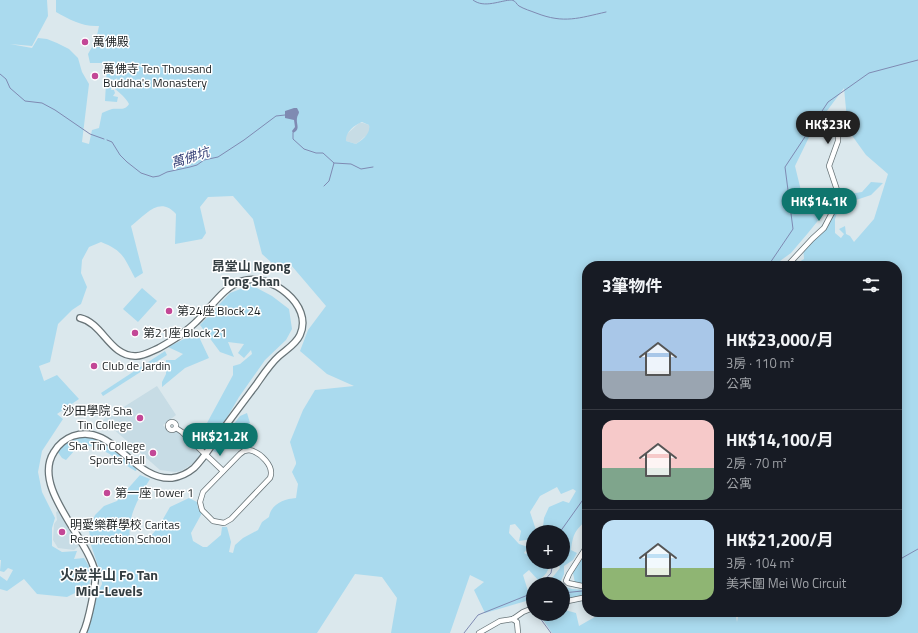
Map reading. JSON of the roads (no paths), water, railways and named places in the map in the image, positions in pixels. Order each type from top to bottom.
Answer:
[{"type":"street","points":[[792,261],[812,239],[823,230],[833,212],[833,197],[837,190],[828,166],[838,141],[838,126]]},
{"type":"street","points":[[80,318],[88,320],[118,352],[136,356],[146,354],[178,338],[227,290],[243,281],[251,279],[263,281],[280,289],[294,301],[301,311],[303,319],[298,338],[293,345],[270,365],[205,454],[194,468],[186,474],[179,477],[169,478],[148,473],[109,443],[93,435],[81,434],[72,437],[62,442],[55,450],[48,467],[49,481],[59,503],[89,556],[95,572],[96,583],[83,633]]},
{"type":"street","points":[[176,428],[223,471]]},
{"type":"street","points":[[244,450],[249,450],[256,453],[270,466],[271,475],[267,482],[231,520],[220,523],[213,521],[202,510],[200,502],[203,492],[223,471],[244,450]]},
{"type":"street","points":[[582,554],[566,581],[568,583],[582,586]]},
{"type":"street","points":[[570,601],[582,598]]},
{"type":"street","points":[[479,633],[500,621],[513,619],[526,611]]},
{"type":"street","points":[[513,619],[518,622],[518,633]]},
{"type":"waterway","points":[[473,0],[482,4],[512,0],[519,6],[528,10],[546,16],[563,19],[579,18],[606,12]]},
{"type":"waterway","points":[[771,261],[793,229],[785,167],[828,102],[869,73],[918,60]]},
{"type":"waterway","points":[[0,74],[6,79],[10,88],[25,101],[42,103],[90,134],[104,139]]},
{"type":"waterway","name":"萬佛坑","points":[[107,140],[112,142],[120,155],[127,162],[141,173],[153,177],[197,165],[204,160],[218,157],[276,116],[285,115]]},
{"type":"waterway","points":[[293,133],[293,139],[304,149],[316,153],[323,153],[334,163],[329,181],[324,186]]},
{"type":"waterway","points":[[334,163],[351,164],[361,169],[373,167]]},
{"type":"waterway","points":[[565,525],[582,501]]},
{"type":"waterway","points":[[902,558],[918,549]]},
{"type":"waterway","points":[[547,577],[551,573],[552,569]]},
{"type":"waterway","points":[[570,592],[582,591]]},
{"type":"waterway","points":[[464,633],[478,615],[526,596]]},
{"type":"waterway","points":[[542,621],[551,633]]},
{"type":"place","name":"萬佛殿","points":[[85,42]]},
{"type":"place","name":"萬佛寺 Ten Thousand Buddha's Monastery","points":[[95,76]]},
{"type":"place","name":"第24座 Block 24","points":[[169,311]]},
{"type":"place","name":"第21座 Block 21","points":[[135,333]]},
{"type":"place","name":"Club de Jardin","points":[[94,366]]},
{"type":"place","name":"沙田學院 Sha Tin College","points":[[140,418]]},
{"type":"place","name":"Sha Tin College Sports Hall","points":[[153,453]]},
{"type":"place","name":"第一座 Tower 1","points":[[107,493]]},
{"type":"place","name":"明愛樂群學校 Caritas Resurrection School","points":[[62,532]]},
{"type":"district","name":"昂堂山 Ngong Tong Shan","points":[[251,274]]},
{"type":"district","name":"火炭半山 Fo Tan Mid-Levels","points":[[109,584]]}]
